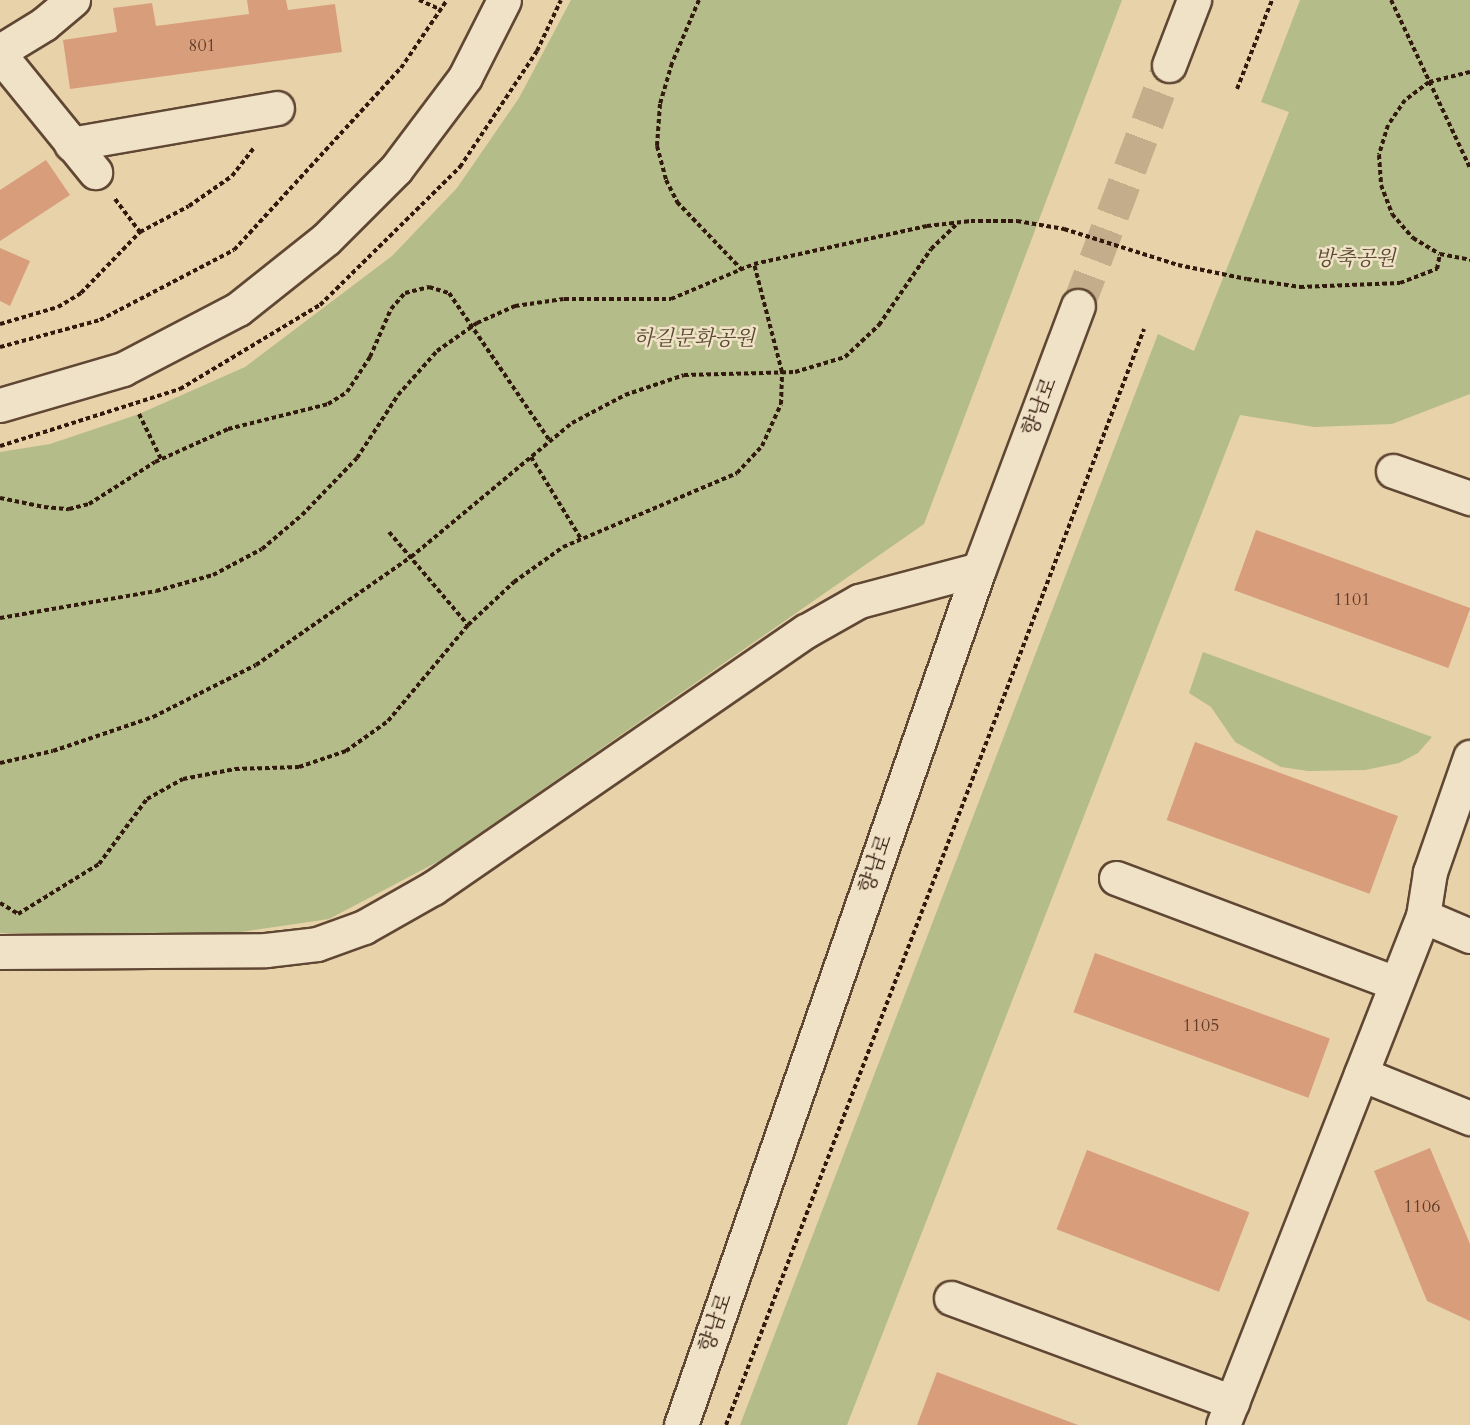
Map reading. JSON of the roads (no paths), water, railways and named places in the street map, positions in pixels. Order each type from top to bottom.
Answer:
[{"type":"street","points":[[73,0],[44,24],[0,53],[94,172]]},
{"type":"street","points":[[0,405],[123,369],[238,309],[326,238],[396,169],[465,77],[504,0]]},
{"type":"street","points":[[1169,65],[1194,0]]},
{"type":"street","points":[[71,144],[271,109]]},
{"type":"street","name":"향남로","points":[[681,1425],[979,569],[1078,306]]},
{"type":"street","points":[[1393,471],[1470,498]]},
{"type":"street","points":[[0,952],[266,950],[317,945],[363,927],[433,888],[806,631],[859,601],[979,569]]},
{"type":"street","points":[[951,1298],[1227,1419],[1423,916],[1430,872],[1470,756]]},
{"type":"street","points":[[1116,878],[1396,983]]},
{"type":"street","points":[[1423,916],[1470,936]]},
{"type":"street","points":[[1361,1074],[1470,1118]]},
{"type":"tunnel","points":[[1078,306],[1169,65]]},
{"type":"park label","name":"방축공원","points":[[1355,259]]},
{"type":"park label","name":"하길문화공원","points":[[694,339]]}]
